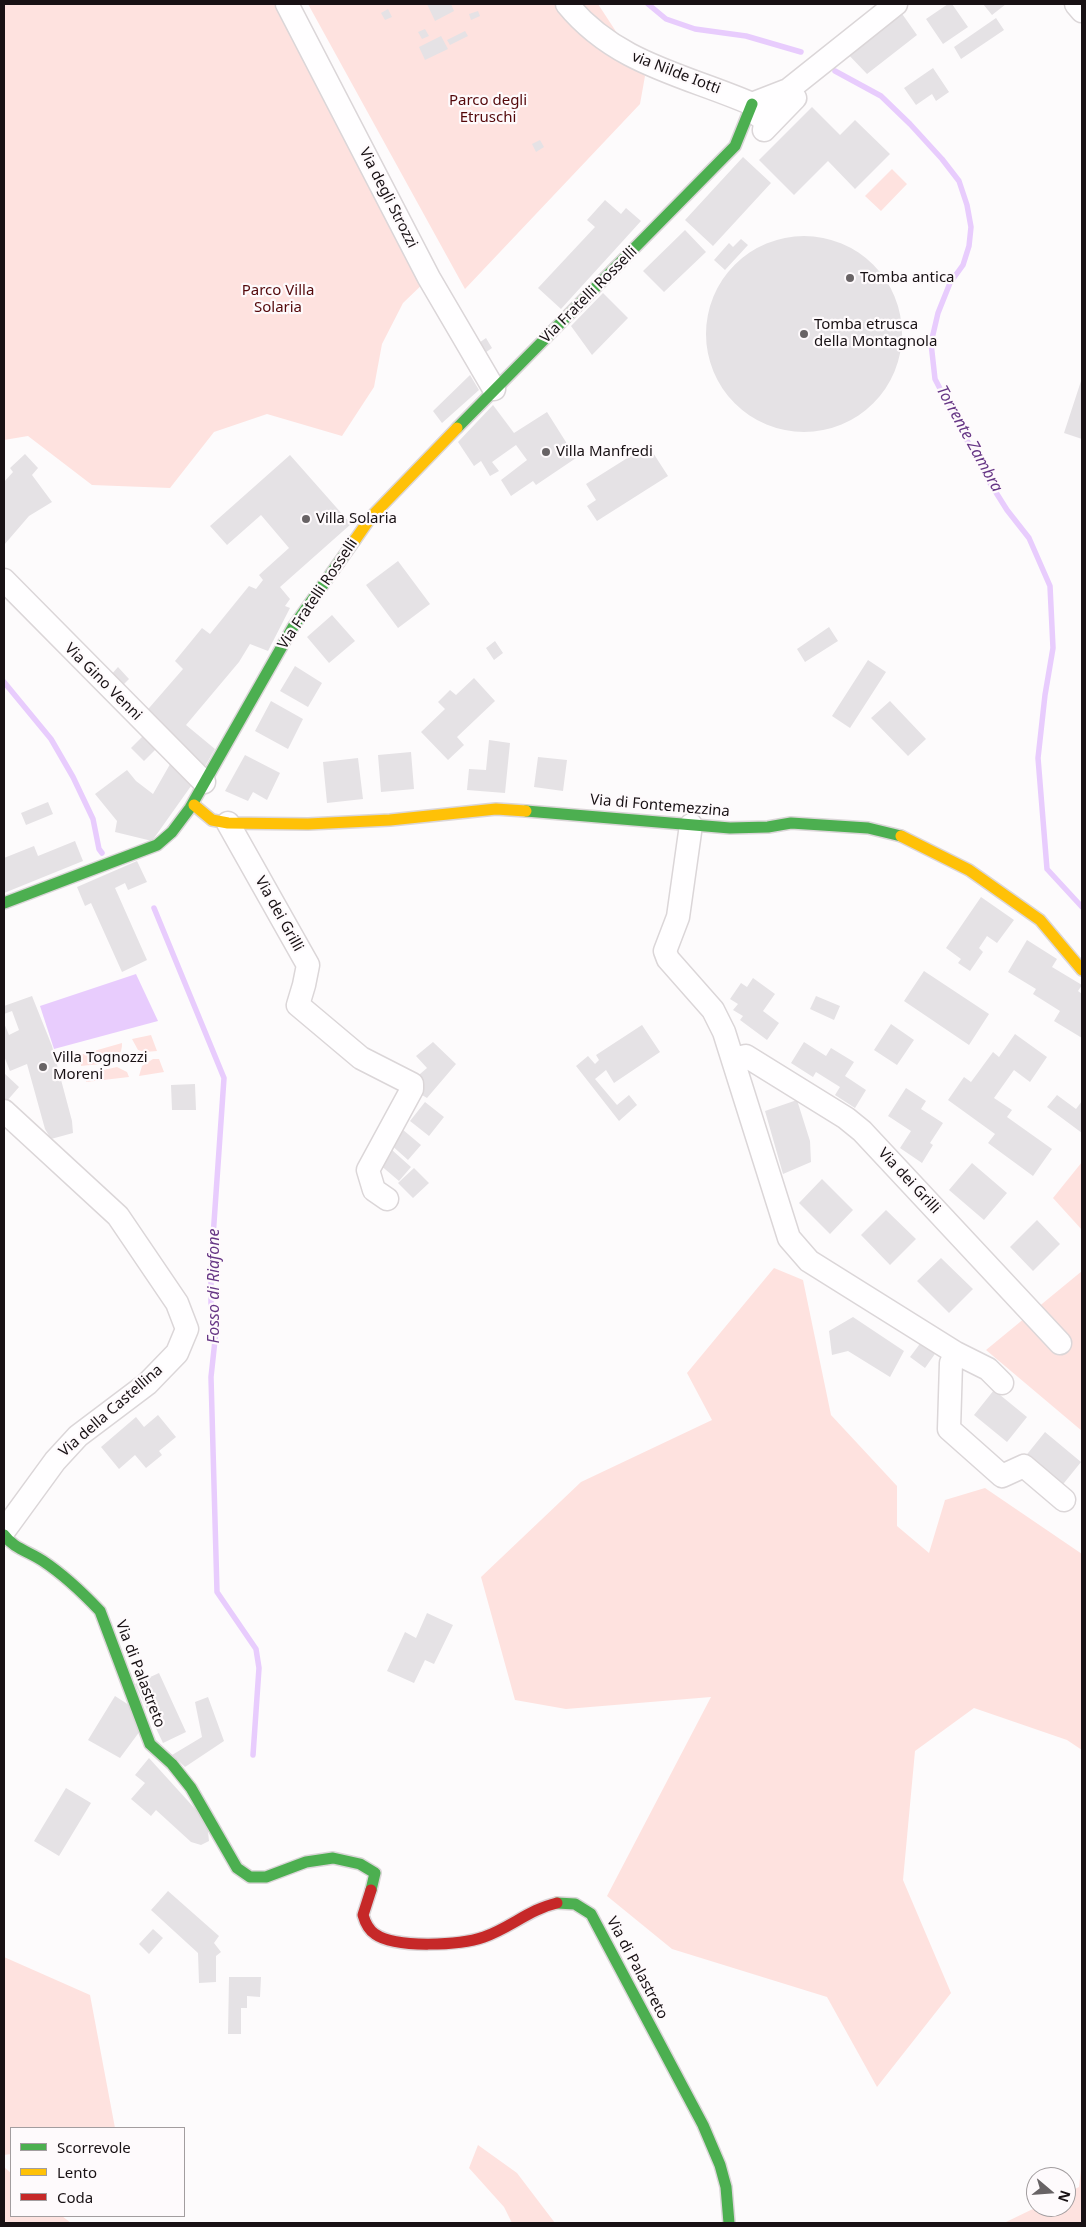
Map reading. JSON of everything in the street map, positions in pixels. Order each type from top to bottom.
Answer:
[{"type":"street","name":"Via degli Strozzi","points":[[287,4],[429,278],[494,389]]},
{"type":"street","name":"via Nilde Iotti","points":[[567,4],[603,37],[638,61],[752,104]]},
{"type":"street","points":[[752,104],[788,90],[896,4]]},
{"type":"street","points":[[1076,4],[1082,11]]},
{"type":"street","name":"Via Fratelli Rosselli","points":[[4,903],[157,846],[168,837],[194,805],[204,782],[293,627],[371,517],[494,389],[735,146],[751,133],[757,125],[759,111],[752,104]]},
{"type":"street","name":"Via Gino Venni","points":[[4,580],[204,782]]},
{"type":"street","name":"Via di Fontemezzina","points":[[194,805],[212,820],[228,823],[317,824],[390,820],[496,809],[730,828],[768,827],[791,823],[868,828],[899,835],[969,870],[1040,920],[1082,970]]},
{"type":"street","name":"Via dei Grilli","points":[[228,823],[308,964],[298,1005],[360,1058],[412,1084],[412,1089],[368,1170],[374,1190],[387,1199]]},
{"type":"street","points":[[692,825],[678,916],[665,951],[668,958],[713,1010],[724,1032],[789,1238],[809,1261],[956,1353],[988,1369],[1002,1383]]},
{"type":"street","name":"Via dei Grilli","points":[[732,1059],[746,1056],[846,1118],[862,1131],[1060,1343]]},
{"type":"street","name":"Via della Castellina","points":[[4,1111],[118,1216],[177,1303],[187,1329],[176,1353],[147,1384],[78,1436],[55,1461],[4,1531]]},
{"type":"street","points":[[956,1353],[951,1363],[949,1429],[1002,1476],[1024,1466],[1064,1500]]},
{"type":"street","name":"Via di Palastreto","points":[[4,1535],[9,1542],[43,1562],[84,1594],[100,1611],[150,1744],[160,1752],[191,1787],[230,1858],[241,1873],[260,1879],[285,1873],[307,1862],[327,1859],[358,1862],[375,1873],[363,1915],[365,1922],[376,1935],[405,1942],[441,1944],[482,1937],[555,1904],[576,1903],[591,1914],[703,2125],[720,2164],[726,2187],[729,2223]]},
{"type":"green space","name":"Parco Villa Solaria","points":[[4,4],[287,4],[429,278],[403,303],[382,344],[374,387],[342,436],[267,414],[214,432],[170,488],[92,485],[28,436],[4,440]]},
{"type":"green space","name":"Parco degli Etruschi","points":[[308,4],[598,4],[645,76],[640,104],[465,289]]},
{"type":"green space","points":[[892,169],[907,184],[881,211],[865,196]]},
{"type":"green space","points":[[151,1035],[157,1051],[145,1052],[138,1050],[132,1039]]},
{"type":"green space","points":[[122,1043],[118,1056],[114,1059],[101,1064],[81,1066],[80,1055]]},
{"type":"green space","points":[[153,1059],[159,1059],[164,1072],[139,1076],[142,1066]]},
{"type":"green space","points":[[117,1067],[127,1072],[129,1077],[86,1082],[85,1074]]},
{"type":"green space","points":[[1082,1162],[1082,1230],[1053,1198]]},
{"type":"green space","points":[[774,1268],[803,1280],[831,1415],[897,1486],[897,1526],[929,1553],[945,1500],[985,1488],[1082,1554],[1082,1750],[1067,1740],[974,1708],[915,1751],[903,1880],[951,1993],[877,2087],[827,1997],[672,1949],[607,1896],[711,1697],[566,1709],[515,1700],[481,1577],[581,1482],[712,1420],[687,1373]]},
{"type":"green space","points":[[1082,1271],[1082,1431],[986,1350]]},
{"type":"green space","points":[[4,1957],[90,1995],[115,2127],[10,2127],[10,2154],[4,2155]]},
{"type":"green space","points":[[478,2145],[517,2173],[555,2223],[512,2223],[504,2207],[469,2168]]},
{"type":"green space","points":[[1082,2160],[1082,2223],[1006,2222],[1026,2212],[1026,2217],[1076,2217],[1076,2188],[1079,2187]]},
{"type":"green space","points":[[4,2167],[10,2172],[10,2217],[63,2217],[71,2223],[4,2223]]},
{"type":"shaded area","points":[[136,974],[158,1021],[54,1049],[40,1006]]},
{"type":"building","points":[[427,4],[451,4],[454,11],[435,21]]},
{"type":"building","points":[[948,4],[952,4],[968,27],[943,44],[926,19]]},
{"type":"building","points":[[983,4],[1006,4],[992,15]]},
{"type":"building","points":[[898,8],[917,35],[867,74],[844,50]]},
{"type":"building","points":[[388,9],[392,17],[385,20],[381,13]]},
{"type":"building","points":[[478,11],[480,16],[471,20],[469,14]]},
{"type":"building","points":[[996,18],[1004,30],[961,59],[954,47]]},
{"type":"building","points":[[425,29],[429,36],[422,39],[418,32]]},
{"type":"building","points":[[465,31],[468,36],[450,45],[447,40]]},
{"type":"building","points":[[441,36],[448,49],[425,60],[419,47]]},
{"type":"building","points":[[933,68],[949,92],[936,101],[932,94],[916,105],[904,88]]},
{"type":"building","points":[[812,107],[840,135],[855,120],[890,154],[855,189],[828,161],[794,195],[759,160]]},
{"type":"building","points":[[540,140],[544,147],[536,152],[532,144]]},
{"type":"building","points":[[743,157],[771,183],[713,246],[685,220]]},
{"type":"building","points":[[605,200],[621,214],[626,208],[641,221],[561,309],[538,288],[595,227],[587,220]]},
{"type":"building","points":[[685,230],[706,252],[664,292],[643,271]]},
{"type":"building","name":"Tomba etrusca della Montagnola","points":[[794,236],[814,236],[842,243],[866,258],[880,272],[895,296],[902,324],[902,344],[895,372],[880,396],[866,410],[842,425],[814,432],[794,432],[766,425],[742,410],[728,396],[713,372],[706,344],[706,324],[713,296],[728,272],[742,258],[766,243]]},
{"type":"building","points":[[741,239],[748,245],[725,270],[714,260],[729,243],[733,247]]},
{"type":"building","points":[[603,293],[628,318],[592,355],[571,326]]},
{"type":"building","points":[[486,338],[492,348],[482,355],[476,345]]},
{"type":"building","points":[[470,375],[479,390],[442,423],[433,411]]},
{"type":"building","points":[[1082,378],[1082,439],[1064,433]]},
{"type":"building","name":"Villa Manfredi","points":[[493,405],[514,433],[547,412],[576,458],[536,485],[533,481],[511,496],[501,480],[527,460],[516,445],[492,462],[499,471],[490,476],[481,461],[474,466],[458,442]]},
{"type":"building","points":[[648,445],[668,476],[597,521],[587,506],[596,500],[586,484]]},
{"type":"building","points":[[25,454],[38,468],[32,475],[52,502],[29,516],[4,545],[4,482],[13,472],[10,468]]},
{"type":"building","points":[[290,455],[351,524],[280,587],[290,599],[285,606],[290,608],[268,651],[250,644],[239,662],[186,725],[215,749],[200,775],[143,715],[183,669],[175,661],[202,628],[210,634],[249,586],[256,589],[263,580],[259,575],[289,548],[261,515],[227,545],[210,526]]},
{"type":"building","points":[[398,561],[430,604],[398,628],[366,585]]},
{"type":"building","points":[[332,615],[355,641],[329,663],[307,637]]},
{"type":"building","points":[[829,627],[838,641],[805,662],[797,649]]},
{"type":"building","points":[[495,641],[503,653],[494,660],[486,648]]},
{"type":"building","points":[[868,660],[886,672],[850,728],[832,716]]},
{"type":"building","points":[[295,666],[322,683],[308,707],[280,691]]},
{"type":"building","points":[[118,667],[129,679],[121,687],[110,676]]},
{"type":"building","points":[[474,678],[495,701],[457,737],[464,745],[448,760],[421,732],[445,709],[438,702],[450,690],[456,695]]},
{"type":"building","points":[[271,701],[303,719],[288,749],[255,731]]},
{"type":"building","points":[[890,701],[926,739],[908,756],[871,718]]},
{"type":"building","points":[[147,732],[160,745],[144,761],[131,748]]},
{"type":"building","points":[[489,740],[510,743],[505,793],[467,790],[469,769],[486,770]]},
{"type":"building","points":[[411,752],[414,789],[381,792],[378,755]]},
{"type":"building","points":[[245,755],[280,773],[267,800],[253,792],[248,801],[225,791]]},
{"type":"building","points":[[538,757],[567,760],[563,791],[534,787]]},
{"type":"building","points":[[358,758],[363,799],[327,803],[323,762]]},
{"type":"building","points":[[173,759],[196,779],[152,841],[115,832],[117,821],[95,794],[127,770],[136,781],[153,794]]},
{"type":"building","points":[[48,802],[53,814],[26,825],[21,813]]},
{"type":"building","points":[[75,841],[83,861],[4,893],[4,858],[34,846],[38,856]]},
{"type":"building","points":[[137,861],[147,882],[128,890],[125,883],[115,888],[147,960],[122,972],[91,903],[85,906],[77,887]]},
{"type":"building","points":[[981,897],[1014,920],[997,943],[987,936],[979,948],[983,952],[970,971],[958,963],[961,959],[946,948]]},
{"type":"building","points":[[1027,940],[1057,959],[1052,967],[1082,985],[1078,991],[1082,994],[1082,1038],[1054,1021],[1060,1011],[1033,994],[1036,989],[1008,972]]},
{"type":"building","points":[[924,971],[989,1014],[969,1045],[904,1001]]},
{"type":"building","points":[[753,978],[775,994],[763,1011],[779,1023],[767,1040],[740,1020],[743,1016],[733,1010],[738,1004],[730,999],[741,983],[747,987]]},
{"type":"building","name":"Villa Tognozzi Moreni","points":[[32,996],[52,1046],[72,1121],[73,1133],[51,1139],[45,1129],[27,1064],[10,1071],[4,1056],[4,1023],[9,1035],[19,1030],[12,1011],[4,1014],[4,1006]]},
{"type":"building","points":[[816,996],[840,1006],[834,1020],[810,1009]]},
{"type":"building","points":[[891,1024],[914,1040],[897,1065],[874,1050]]},
{"type":"building","points":[[642,1025],[660,1052],[614,1083],[606,1070],[595,1079],[617,1105],[629,1095],[637,1105],[619,1121],[576,1066],[588,1056],[595,1064],[599,1060],[596,1055]]},
{"type":"building","points":[[1015,1034],[1047,1057],[1030,1082],[1014,1070],[994,1098],[1012,1110],[1007,1117],[1052,1149],[1033,1176],[988,1143],[995,1134],[948,1100],[964,1077],[971,1082],[993,1052],[999,1057]]},
{"type":"building","points":[[433,1042],[456,1064],[427,1098],[417,1092],[413,1080],[427,1068],[416,1056]]},
{"type":"building","points":[[804,1042],[826,1056],[831,1048],[854,1062],[845,1076],[866,1090],[855,1108],[835,1095],[840,1087],[816,1072],[813,1077],[791,1063]]},
{"type":"building","points":[[4,1073],[19,1087],[6,1102],[4,1100]]},
{"type":"building","points":[[195,1084],[196,1110],[172,1110],[171,1085]]},
{"type":"building","points":[[906,1088],[926,1101],[921,1109],[943,1123],[930,1143],[933,1145],[922,1163],[900,1148],[911,1131],[888,1116]]},
{"type":"building","points":[[1057,1095],[1076,1109],[1082,1101],[1082,1133],[1047,1107]]},
{"type":"building","points":[[797,1100],[810,1141],[811,1162],[783,1174],[765,1111]]},
{"type":"building","points":[[425,1102],[444,1117],[429,1136],[410,1121]]},
{"type":"building","points":[[402,1129],[421,1145],[408,1160],[389,1143]]},
{"type":"building","points":[[392,1150],[411,1167],[399,1181],[379,1164]]},
{"type":"building","points":[[972,1163],[1007,1193],[984,1220],[949,1190]]},
{"type":"building","points":[[414,1168],[429,1183],[413,1198],[398,1183]]},
{"type":"building","points":[[822,1179],[853,1210],[830,1234],[799,1203]]},
{"type":"building","points":[[886,1210],[916,1239],[890,1265],[861,1235]]},
{"type":"building","points":[[1037,1220],[1060,1244],[1033,1271],[1010,1247]]},
{"type":"building","points":[[941,1258],[973,1289],[949,1313],[917,1281]]},
{"type":"building","points":[[853,1317],[904,1351],[890,1377],[848,1351],[832,1355],[829,1331]]},
{"type":"building","points":[[922,1341],[937,1351],[925,1368],[910,1357]]},
{"type":"building","points":[[994,1390],[1027,1417],[1007,1442],[974,1415]]},
{"type":"building","points":[[158,1415],[176,1437],[159,1451],[162,1455],[146,1468],[135,1455],[119,1469],[101,1447],[136,1417],[144,1427]]},
{"type":"building","points":[[1045,1432],[1081,1462],[1060,1488],[1024,1458]]},
{"type":"building","points":[[427,1613],[453,1625],[434,1664],[425,1660],[414,1683],[387,1671],[405,1632],[416,1638]]},
{"type":"building","points":[[159,1673],[186,1732],[163,1743],[135,1684]]},
{"type":"building","points":[[115,1696],[129,1705],[140,1731],[120,1758],[88,1740]]},
{"type":"building","points":[[208,1697],[224,1741],[185,1767],[172,1755],[202,1737],[195,1702]]},
{"type":"building","points":[[149,1758],[207,1822],[209,1841],[201,1845],[191,1842],[156,1810],[151,1816],[131,1799],[145,1783],[135,1775]]},
{"type":"building","points":[[66,1788],[91,1803],[59,1856],[34,1841]]},
{"type":"building","points":[[168,1891],[219,1936],[214,1943],[221,1952],[216,1956],[216,1982],[199,1983],[198,1953],[151,1910]]},
{"type":"building","points":[[153,1929],[163,1938],[149,1954],[139,1944]]},
{"type":"building","points":[[229,1977],[261,1977],[260,1997],[247,1996],[247,2008],[241,2008],[241,2034],[228,2034]]},
{"type":"waterway","name":"Torrente Zambra","points":[[648,4],[666,19],[695,29],[746,36],[801,52]]},
{"type":"waterway","name":"Torrente Zambra","points":[[835,71],[881,96],[910,124],[959,181],[967,205],[971,227],[969,246],[963,265],[950,283],[938,313],[931,343],[935,379],[985,475],[1007,510],[1029,538],[1050,586],[1053,648],[1045,695],[1038,758],[1047,869],[1082,907]]},
{"type":"waterway","name":"Fosso di Riafone","points":[[4,682],[51,739],[73,777],[93,819],[99,849],[102,853]]},
{"type":"waterway","name":"Fosso di Riafone","points":[[154,908],[224,1078],[211,1266],[211,1303],[216,1331],[211,1377],[217,1592],[256,1649],[259,1668],[253,1755]]},
{"type":"traffic: fast","points":[[457,428],[735,146],[752,104]]},
{"type":"traffic: fast","points":[[4,903],[157,845],[172,832],[190,808],[293,627],[355,540]]},
{"type":"traffic: fast","points":[[526,811],[730,828],[768,827],[791,823],[868,828],[901,836]]},
{"type":"traffic: fast","points":[[4,1535],[22,1550],[38,1558],[58,1572],[100,1611],[150,1744],[172,1764],[191,1788],[237,1868],[250,1877],[266,1877],[306,1862],[333,1858],[360,1864],[375,1873],[371,1890]]},
{"type":"traffic: fast","points":[[557,1903],[575,1904],[591,1914],[703,2125],[720,2165],[726,2187],[729,2223]]},
{"type":"traffic: slow","points":[[355,540],[371,517],[457,428]]},
{"type":"traffic: slow","points":[[194,805],[212,820],[228,823],[308,824],[390,820],[496,809],[526,811]]},
{"type":"traffic: slow","points":[[901,836],[969,870],[1040,920],[1082,970]]},
{"type":"traffic: jam","points":[[371,1890],[363,1915],[369,1928],[375,1934],[385,1939],[413,1944],[445,1944],[474,1940],[503,1929],[538,1910],[557,1903]]},
{"type":"place","name":"Tomba antica","points":[[850,278]]},
{"type":"place","name":"Tomba etrusca della Montagnola","points":[[804,334]]},
{"type":"place","name":"Villa Manfredi","points":[[546,452]]},
{"type":"place","name":"Villa Solaria","points":[[306,519]]},
{"type":"place","name":"Villa Tognozzi Moreni","points":[[43,1067]]}]
